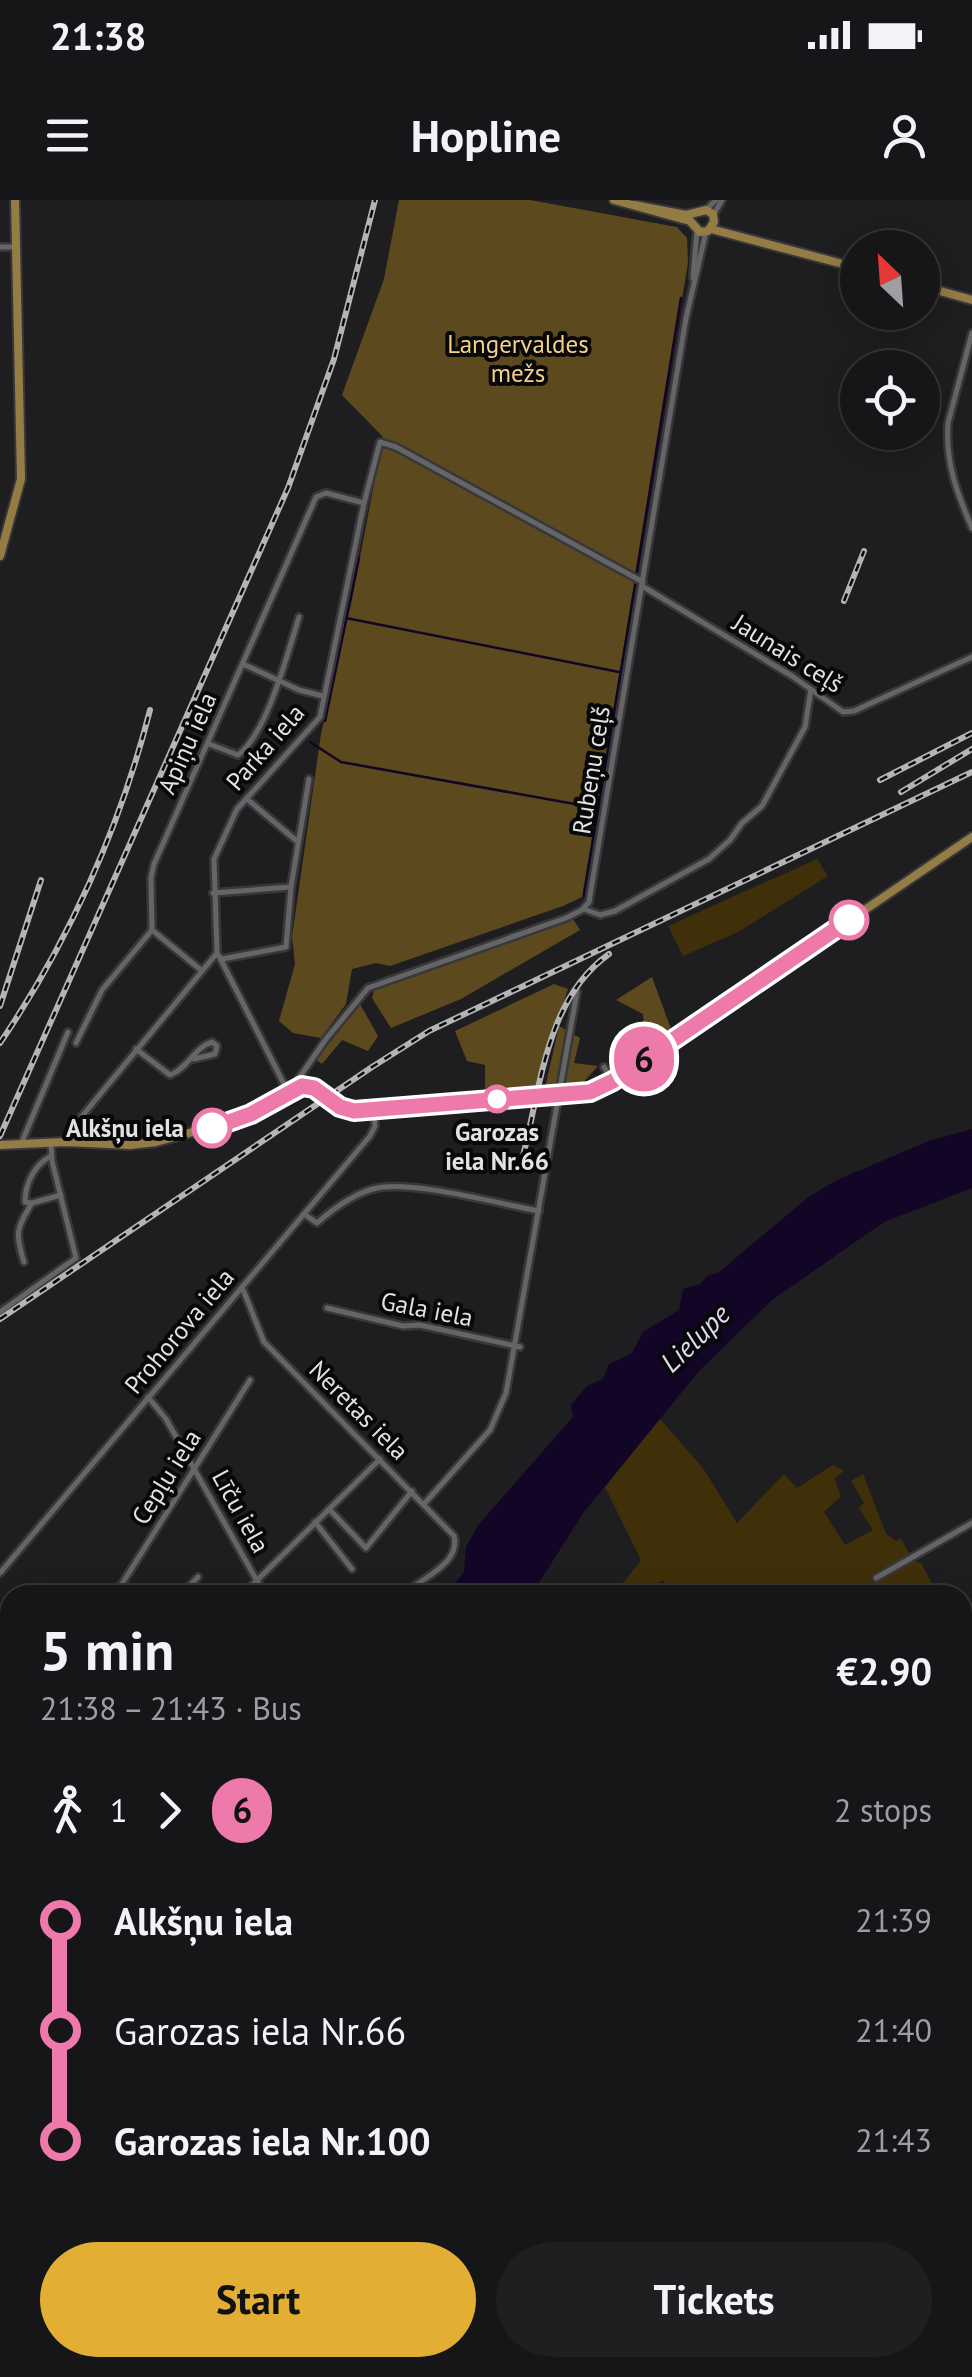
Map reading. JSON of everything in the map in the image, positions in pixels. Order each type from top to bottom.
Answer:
[{"type":"main road","points":[[0,556],[21,479],[15,200]]},
{"type":"main road","points":[[614,200],[686,215],[700,226],[840,263]]},
{"type":"main road","points":[[700,226],[706,210],[714,218],[770,244]]},
{"type":"main road","points":[[700,226],[714,218]]},
{"type":"main road","points":[[940,291],[972,300]]},
{"type":"main road","points":[[0,1145],[130,1145],[166,1140],[240,1119],[292,1090],[314,1088],[348,1110],[590,1092],[613,1081],[972,837]]},
{"type":"street","points":[[706,210],[719,200]]},
{"type":"street","points":[[714,218],[719,200]]},
{"type":"street","name":"Rubeņu ceļš","points":[[584,908],[591,894],[700,226]]},
{"type":"street","points":[[0,247],[16,247]]},
{"type":"street","points":[[972,332],[948,423],[949,463],[972,528]]},
{"type":"street","name":"Jaunais ceļš","points":[[380,442],[396,446],[642,584],[849,713],[972,657]]},
{"type":"street","name":"Parka iela","points":[[219,956],[214,859],[237,809],[320,717],[380,442]]},
{"type":"street","name":"Apiņu iela","points":[[152,930],[154,864],[316,497],[326,494],[364,504]]},
{"type":"street","points":[[209,744],[234,755],[242,754],[254,738],[280,681],[298,617]]},
{"type":"street","points":[[244,664],[324,696]]},
{"type":"street","points":[[292,1090],[348,1009],[368,988],[584,908],[600,916],[615,911],[710,859],[762,806],[805,727],[811,690]]},
{"type":"street","points":[[66,1142],[73,1127],[201,970],[219,956],[284,948],[287,944],[291,886],[309,779]]},
{"type":"street","points":[[246,799],[298,842]]},
{"type":"street","points":[[213,894],[291,886]]},
{"type":"street","points":[[76,1044],[102,990],[152,930],[201,970]]},
{"type":"street","points":[[219,956],[292,1090]]},
{"type":"street","points":[[424,1504],[495,1421],[506,1392],[518,1346],[577,992]]},
{"type":"street","points":[[21,1144],[68,1032]]},
{"type":"street","points":[[136,1049],[170,1074],[194,1058],[203,1045],[212,1042],[217,1046],[215,1054],[194,1058]]},
{"type":"street","points":[[604,1067],[613,1081]]},
{"type":"street","name":"Prohorova iela","points":[[0,1573],[370,1136],[375,1126],[374,1110]]},
{"type":"street","points":[[0,1312],[76,1258],[51,1143]]},
{"type":"street","points":[[51,1156],[30,1178],[25,1202],[61,1195]]},
{"type":"street","points":[[304,1214],[317,1223],[344,1202],[384,1186],[434,1191],[539,1211]]},
{"type":"street","points":[[24,1262],[16,1237],[32,1203]]},
{"type":"street","name":"Neretas iela","points":[[242,1287],[264,1342],[453,1534],[454,1554],[415,1585]]},
{"type":"street","name":"Gala iela","points":[[327,1308],[518,1346]]},
{"type":"street","name":"Cepļu iela","points":[[121,1585],[250,1380]]},
{"type":"street","name":"Līču iela","points":[[148,1397],[166,1419],[259,1585]]},
{"type":"street","points":[[251,1585],[380,1459]]},
{"type":"street","points":[[329,1509],[366,1548],[412,1492]]},
{"type":"street","points":[[315,1522],[352,1569]]},
{"type":"street","points":[[876,1578],[972,1523]]},
{"type":"street","points":[[190,1585],[198,1577]]},
{"type":"shaded area","points":[[817,859],[828,876],[738,932],[683,956],[668,926]]},
{"type":"shaded area","points":[[660,1419],[703,1468],[737,1523],[784,1474],[797,1488],[833,1465],[844,1471],[834,1478],[841,1496],[824,1512],[845,1545],[873,1530],[859,1508],[864,1503],[851,1481],[863,1474],[886,1534],[896,1541],[901,1538],[933,1585],[666,1585],[664,1580],[653,1585],[622,1585],[641,1560],[605,1487]]},
{"type":"green space","name":"Langervaldes mežs","points":[[399,200],[530,200],[677,227],[687,238],[688,263],[582,897],[390,966],[376,963],[352,969],[346,1004],[321,1038],[293,1033],[279,1021],[295,964],[292,937],[321,734],[383,437],[342,395],[384,279]]},
{"type":"green space","points":[[573,919],[580,930],[461,999],[391,1028],[372,998],[374,990]]},
{"type":"green space","points":[[652,977],[671,1029],[646,1045],[643,1014],[616,1000]]},
{"type":"green space","points":[[554,984],[568,989],[536,1087],[485,1091],[485,1065],[467,1061],[455,1031]]},
{"type":"green space","points":[[360,1004],[378,1036],[368,1051],[342,1040],[322,1064],[316,1060]]},
{"type":"green space","points":[[559,1026],[580,1038],[574,1063],[598,1066],[579,1087],[545,1088]]},
{"type":"water","name":"Lielupe","points":[[972,1129],[972,1188],[884,1222],[772,1300],[699,1371],[584,1512],[537,1585],[454,1585],[464,1572],[466,1547],[479,1524],[573,1417],[571,1405],[587,1386],[603,1379],[609,1364],[632,1353],[643,1332],[679,1310],[683,1289],[718,1273],[807,1198],[837,1180],[931,1140]]},
{"type":"waterway","points":[[636,576],[681,298]]},
{"type":"waterway","points":[[325,721],[359,558]]},
{"type":"waterway","points":[[584,896],[635,585]]},
{"type":"waterway","points":[[346,618],[619,672]]},
{"type":"waterway","points":[[310,742],[341,762],[597,808]]},
{"type":"railway","points":[[0,1136],[288,488],[334,359],[375,200]]},
{"type":"railway","points":[[844,601],[864,551]]},
{"type":"railway","points":[[0,1043],[48,965],[89,883],[123,798],[150,710]]},
{"type":"railway","points":[[880,780],[972,733]]},
{"type":"railway","points":[[901,792],[972,749]]},
{"type":"railway","points":[[0,1319],[429,1031],[972,772]]},
{"type":"railway","points":[[0,1006],[41,880]]},
{"type":"railway","points":[[523,1156],[559,1019],[588,973],[609,954]]},
{"type":"bus line","name":"6","points":[[212,1128],[251,1114],[302,1086],[321,1091],[340,1107],[354,1111],[590,1092],[613,1081],[849,920]]},
{"type":"place","name":"Garozas iela Nr.66","points":[[497,1099]]},
{"type":"place","name":"Alkšņu iela","points":[[212,1128]]}]
